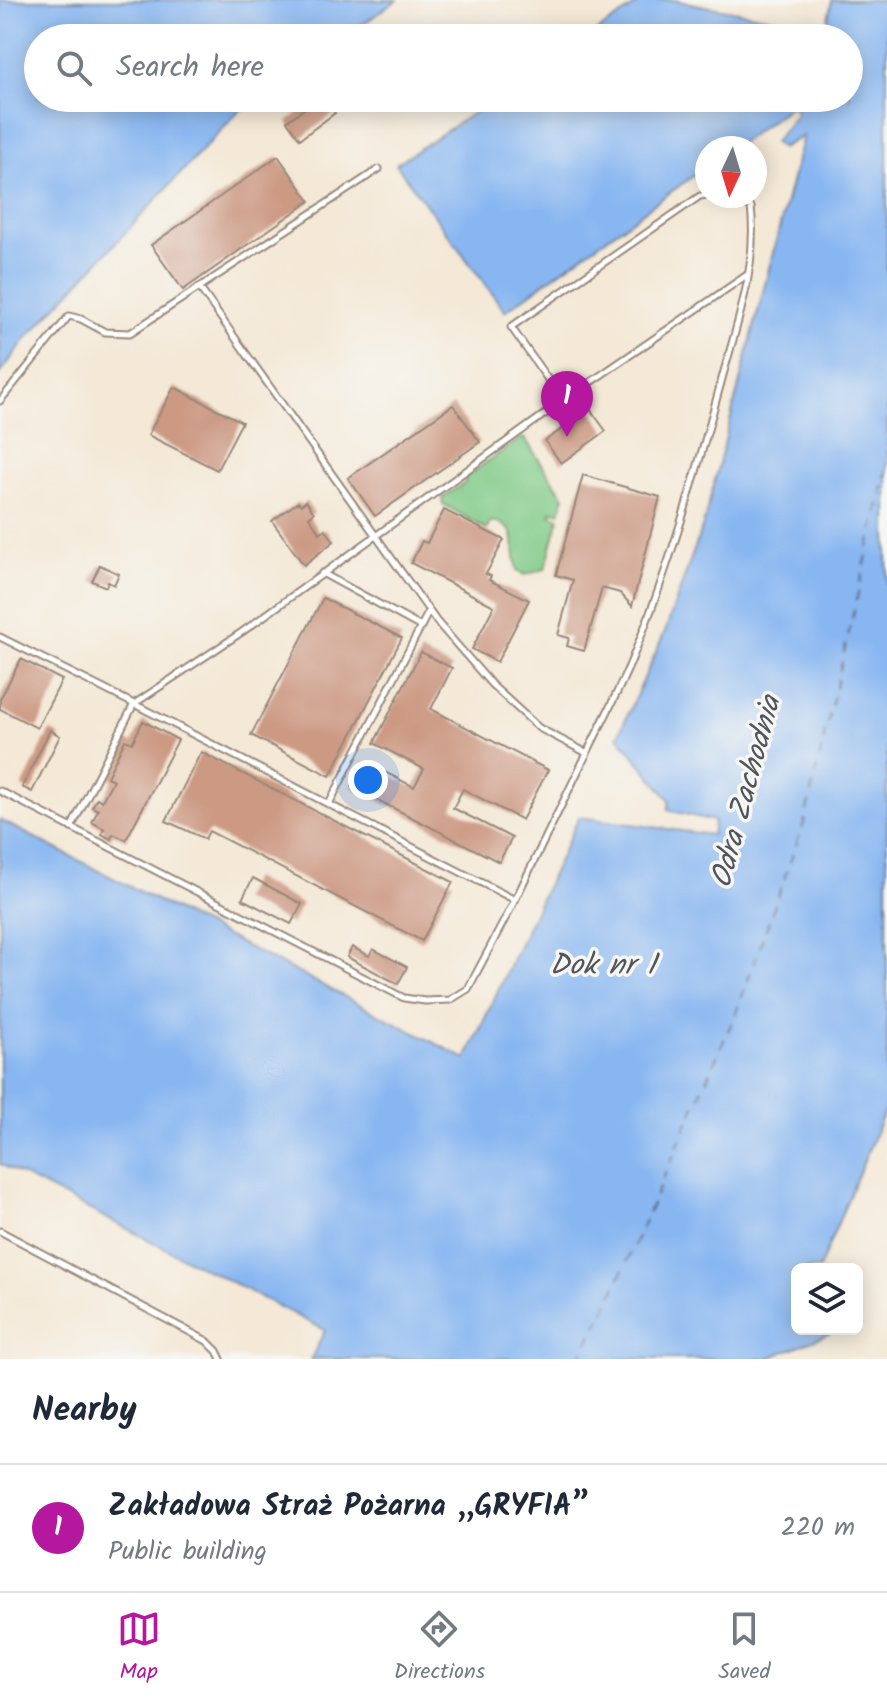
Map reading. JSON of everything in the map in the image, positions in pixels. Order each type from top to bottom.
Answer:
[{"type":"lane","points":[[0,401],[69,316],[105,332],[130,333],[379,169]]},
{"type":"lane","points":[[563,401],[511,327],[695,199]]},
{"type":"lane","points":[[0,791],[404,998],[450,1000],[468,989],[631,662],[657,592],[696,476],[741,310],[754,236],[751,208]]},
{"type":"lane","points":[[71,828],[134,704],[242,632],[563,401],[747,275]]},
{"type":"lane","points":[[199,287],[429,611],[492,685],[539,728],[587,753]]},
{"type":"lane","points":[[322,573],[421,627]]},
{"type":"lane","points":[[329,804],[429,611]]},
{"type":"lane","points":[[0,637],[515,900]]},
{"type":"lane","points":[[0,1231],[207,1341],[221,1359]]},
{"type":"green space","points":[[521,438],[525,439],[564,497],[560,512],[551,511],[550,514],[559,518],[545,569],[525,575],[517,571],[512,533],[508,528],[490,522],[487,529],[443,504],[442,498],[466,482],[464,478]]},
{"type":"water","points":[[0,0],[397,0],[363,24],[24,24],[24,112],[238,112],[25,340],[0,374]]},
{"type":"water","points":[[644,0],[673,0],[804,24],[608,24]]},
{"type":"water","points":[[832,0],[887,0],[887,1105],[821,1263],[791,1263],[791,1335],[826,1335],[766,1359],[311,1359],[325,1330],[0,1164],[0,820],[466,1059],[579,817],[712,835],[714,821],[668,810],[670,800],[618,736],[665,632],[704,522],[803,136],[781,148],[774,142],[796,112],[863,112],[863,24],[827,24]]},
{"type":"water","points":[[475,112],[782,112],[749,136],[695,136],[695,175],[505,311],[396,164]]},
{"type":"building","points":[[300,112],[335,113],[300,139],[287,121]]},
{"type":"building","points":[[278,156],[310,201],[183,290],[151,245]]},
{"type":"building","points":[[174,387],[242,422],[217,470],[148,435]]},
{"type":"building","points":[[453,405],[480,442],[375,516],[348,478]]},
{"type":"building","points":[[590,409],[606,431],[561,463],[545,441]]},
{"type":"building","points":[[583,475],[660,497],[632,606],[620,593],[602,588],[584,651],[567,646],[569,638],[558,635],[573,580],[556,575]]},
{"type":"building","points":[[306,501],[314,513],[309,517],[320,533],[325,529],[334,541],[304,565],[272,521],[298,502],[301,505]]},
{"type":"building","points":[[444,510],[504,540],[486,574],[491,576],[489,580],[529,600],[497,662],[472,649],[494,606],[411,563],[422,541],[427,543]]},
{"type":"building","points":[[100,565],[119,574],[114,585],[108,582],[106,587],[92,581]]},
{"type":"building","points":[[323,598],[402,638],[330,776],[251,735]]},
{"type":"building","points":[[421,652],[452,668],[431,709],[548,770],[522,820],[463,789],[453,808],[512,838],[499,862],[352,787],[365,762],[414,787],[424,769],[374,743]]},
{"type":"building","points":[[21,659],[62,680],[37,728],[0,709],[0,699]]},
{"type":"building","points":[[143,721],[178,740],[126,840],[113,834],[111,839],[102,834],[104,829],[92,822],[98,810],[92,807],[97,798],[102,801],[113,780],[107,777],[125,740],[132,743]]},
{"type":"building","points":[[50,730],[60,736],[32,792],[22,787]]},
{"type":"building","points":[[201,752],[453,882],[422,941],[209,831],[205,839],[166,821]]},
{"type":"building","points":[[253,878],[302,904],[291,924],[242,899]]},
{"type":"building","points":[[352,947],[369,956],[373,949],[407,967],[398,984],[347,957]]},
{"type":"ferry route","points":[[579,1359],[609,1302],[736,1013],[804,823],[887,470]]},
{"type":"place","name":"Zakładowa Straż Pożarna „GRYFIA”","points":[[567,437]]},
{"type":"water label","name":"Odra Zachodnia","points":[[747,792]]},
{"type":"water label","name":"Dok nr 1","points":[[603,966]]}]
